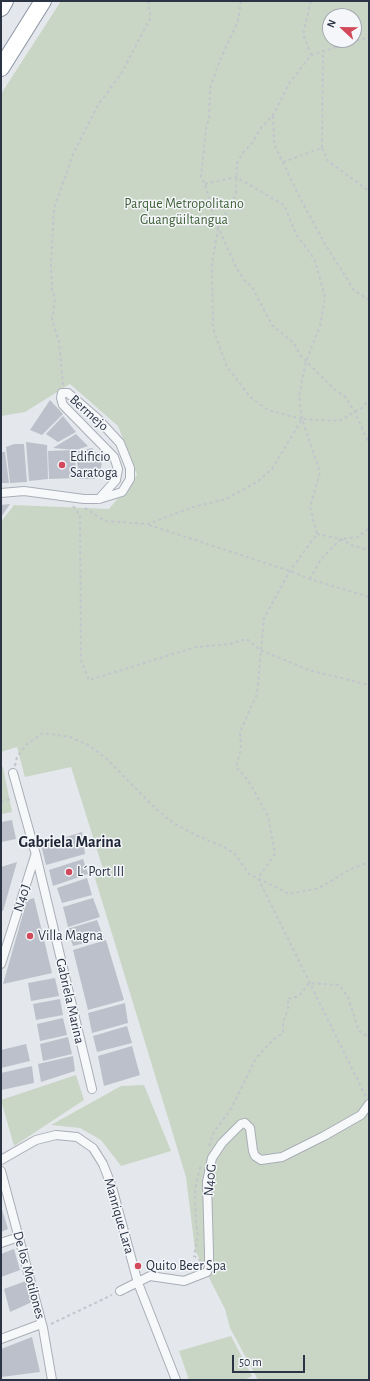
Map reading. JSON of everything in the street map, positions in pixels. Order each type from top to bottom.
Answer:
[{"type":"highway","points":[[1,8],[5,1]]},
{"type":"highway","points":[[1,68],[43,1]]},
{"type":"street","name":"Bermejo","points":[[1,493],[24,490],[84,499],[99,498],[122,492],[130,479],[130,468],[120,443],[97,418],[68,393],[62,393],[60,398],[63,405],[114,457],[118,469],[116,480],[99,498]]},
{"type":"street","name":"Gabriela Marina","points":[[13,773],[36,855],[92,1089]]},
{"type":"street","name":"N40J","points":[[1,964],[36,855]]},
{"type":"street","name":"N40G","points":[[209,1267],[207,1182],[212,1158],[222,1143],[241,1124],[245,1123],[250,1128],[253,1151],[258,1159],[282,1157],[324,1136],[361,1114],[369,1104]]},
{"type":"street","name":"Manrique Lara","points":[[1,1160],[36,1140],[56,1136],[76,1137],[93,1148],[104,1164],[112,1187],[138,1283],[176,1380]]},
{"type":"street","name":"De los Motilones","points":[[1,1171],[42,1326],[52,1380]]},
{"type":"street","points":[[1,1243],[19,1237]]},
{"type":"street","points":[[120,1291],[150,1276],[174,1280],[192,1279],[207,1272],[209,1267]]},
{"type":"street","points":[[1,1339],[42,1326]]},
{"type":"path","points":[[63,385],[59,342],[52,319],[55,298],[52,289],[51,264],[54,208],[74,152],[94,112],[121,74],[151,17],[148,4],[149,1]]},
{"type":"path","points":[[241,1],[238,21],[220,60],[210,88],[209,118],[206,129],[201,177],[205,184],[218,228],[236,267],[244,280],[252,287],[272,325],[294,343],[300,355],[306,362],[345,397],[369,444]]},
{"type":"path","points":[[311,1],[303,34],[311,55]]},
{"type":"path","points":[[369,37],[323,50],[311,55],[290,82],[272,115],[260,129],[253,142],[242,154],[237,163],[236,194],[218,228],[212,263],[213,328],[226,365],[250,397],[268,410],[302,419],[339,421],[362,408],[369,399]]},
{"type":"path","points":[[323,50],[322,148],[328,161],[369,191]]},
{"type":"path","points":[[272,115],[274,144],[325,244],[354,290],[369,300]]},
{"type":"path","points":[[283,162],[322,148]]},
{"type":"path","points":[[205,184],[236,177],[284,205],[296,234],[315,260],[325,297],[320,326],[306,362],[299,395],[302,419],[320,472],[310,507],[317,534]]},
{"type":"path","points":[[148,524],[193,507],[226,499],[257,482],[272,469],[302,419]]},
{"type":"path","points":[[67,497],[105,521],[148,524],[290,570],[310,579],[369,597]]},
{"type":"path","points":[[67,497],[80,515],[81,660],[89,680],[196,647],[230,644],[247,639],[260,650],[309,670],[369,685]]},
{"type":"path","points":[[317,534],[341,539],[358,537],[369,528]]},
{"type":"path","points":[[258,878],[275,854],[268,816],[248,780],[236,767],[241,748],[240,732],[257,694],[264,618],[290,570],[317,534]]},
{"type":"path","points":[[341,539],[351,545],[369,550]]},
{"type":"path","points":[[310,579],[321,559],[341,539]]},
{"type":"path","points":[[13,773],[17,758],[26,745],[43,733],[70,737],[90,746],[107,759],[151,804],[173,822],[235,854],[249,874],[288,894],[319,888],[351,869],[369,862]]},
{"type":"path","points":[[1,802],[6,800]]},
{"type":"path","points":[[258,878],[369,1104]]},
{"type":"path","points":[[309,983],[339,986],[348,997],[359,1031],[369,1037]]},
{"type":"path","points":[[208,1150],[214,1132],[231,1109],[256,1058],[274,1039],[283,1033],[283,1023],[289,1005],[287,999],[299,996],[309,983]]},
{"type":"path","points":[[202,1162],[195,1189],[196,1224],[198,1236],[194,1256],[209,1267]]},
{"type":"path","points":[[42,1326],[120,1291]]},
{"type":"green space","name":"Parque Metropolitano Guangüiltangua","points":[[61,1],[369,1],[369,1380],[258,1380],[230,1328],[225,1309],[195,1250],[186,1177],[95,878],[104,872],[71,767],[25,777],[17,747],[1,752],[1,522],[14,505],[109,509],[137,475],[118,426],[70,384],[25,412],[1,416],[1,94]]},
{"type":"green space","points":[[1,767],[3,767],[12,812],[1,814]]},
{"type":"green space","points":[[76,1075],[84,1100],[14,1146],[1,1100]]},
{"type":"green space","points":[[144,1085],[171,1151],[121,1166],[101,1140],[80,1128],[51,1125],[121,1086]]},
{"type":"green space","points":[[231,1336],[252,1376],[244,1380],[189,1380],[179,1351]]},
{"type":"building","points":[[50,400],[63,414],[42,435],[30,430]]},
{"type":"building","points":[[63,416],[76,432],[58,442],[46,434]]},
{"type":"building","points":[[76,434],[88,446],[76,450],[53,448]]},
{"type":"building","points":[[26,442],[47,445],[48,479],[29,481]]},
{"type":"building","points":[[14,444],[24,444],[27,482],[10,483],[6,447]]},
{"type":"building","points":[[92,448],[102,461],[100,475],[94,479],[79,479],[76,452]]},
{"type":"building","name":"Edificio Saratoga","points":[[74,450],[77,478],[49,479],[48,451]]},
{"type":"building","points":[[1,452],[5,452],[9,483],[1,483]]},
{"type":"building","points":[[10,504],[1,517],[1,505]]},
{"type":"building","points":[[12,820],[16,839],[1,842],[1,822]]},
{"type":"building","points":[[82,832],[85,854],[46,865],[41,845]]},
{"type":"building","name":"L´Port III","points":[[83,859],[88,874],[53,886],[49,870]]},
{"type":"building","points":[[17,862],[3,911],[1,911],[1,867]]},
{"type":"building","points":[[87,878],[92,895],[62,903],[57,888]]},
{"type":"building","name":"Villa Magna","points":[[34,898],[52,973],[3,984],[27,900]]},
{"type":"building","points":[[93,898],[100,917],[68,927],[63,907]]},
{"type":"building","points":[[97,920],[104,938],[73,946],[67,929]]},
{"type":"building","points":[[106,940],[124,1000],[88,1010],[73,950]]},
{"type":"building","points":[[55,978],[59,996],[31,1001],[28,983]]},
{"type":"building","points":[[60,999],[63,1015],[36,1020],[33,1004]]},
{"type":"building","points":[[125,1003],[128,1023],[92,1033],[88,1013]]},
{"type":"building","points":[[63,1018],[67,1035],[40,1041],[37,1024]]},
{"type":"building","points":[[127,1026],[132,1043],[97,1052],[93,1036]]},
{"type":"building","points":[[68,1037],[72,1054],[43,1061],[40,1044]]},
{"type":"building","points":[[26,1044],[30,1061],[1,1068],[1,1050]]},
{"type":"building","points":[[132,1046],[140,1075],[104,1086],[98,1056]]},
{"type":"building","points":[[73,1056],[75,1071],[41,1082],[38,1064]]},
{"type":"building","points":[[32,1066],[34,1083],[1,1090],[1,1073]]},
{"type":"building","points":[[1,1206],[8,1229],[1,1232]]},
{"type":"building","points":[[14,1249],[20,1270],[1,1277],[1,1254]]},
{"type":"building","points":[[26,1281],[32,1302],[10,1312],[4,1289]]},
{"type":"building","points":[[32,1337],[40,1372],[1,1377],[1,1349]]},
{"type":"place","name":"Edificio Saratoga","points":[[62,465]]},
{"type":"place","name":"L´Port III","points":[[69,872]]},
{"type":"place","name":"Villa Magna","points":[[30,936]]},
{"type":"place","name":"Quito Beer Spa","points":[[138,1266]]},
{"type":"district","name":"Gabriela Marina","points":[[70,842]]}]
